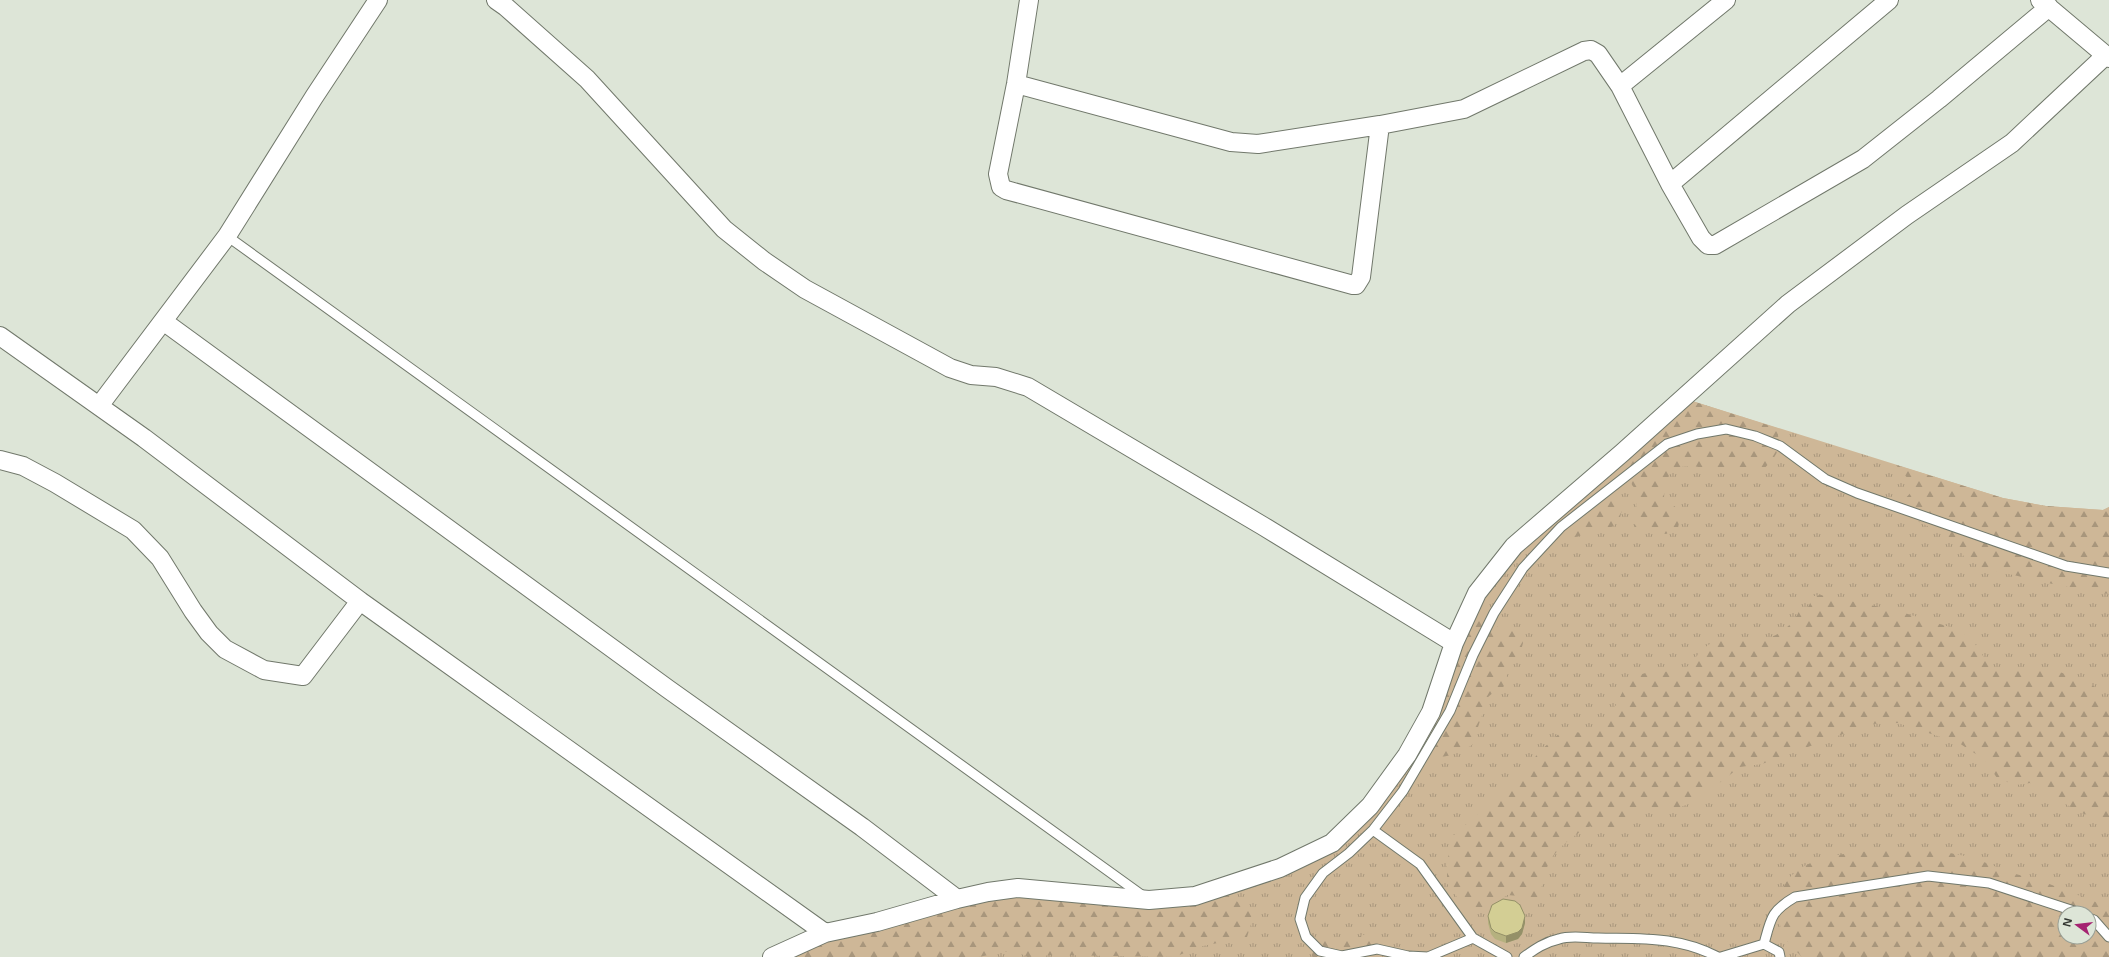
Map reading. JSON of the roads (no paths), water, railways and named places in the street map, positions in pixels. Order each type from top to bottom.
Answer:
[{"type":"street","points":[[99,406],[226,236],[314,97],[378,0]]},
{"type":"street","points":[[496,0],[506,7],[587,79],[724,229],[764,261],[805,289],[950,368],[971,375],[996,377],[1028,387],[1263,526],[1454,643]]},
{"type":"street","points":[[1029,0],[1016,84],[998,174],[1001,187],[1006,190],[1349,285],[1356,284],[1361,277],[1380,125]]},
{"type":"street","points":[[1620,86],[1726,0]]},
{"type":"street","points":[[1670,184],[1889,0]]},
{"type":"street","points":[[772,957],[825,933],[883,920],[956,899],[1018,888],[1149,900],[1195,896],[1280,868],[1332,843],[1370,806],[1407,755],[1431,712],[1454,643],[1477,593],[1514,546],[1788,304],[1907,215],[2012,143],[2107,56],[2045,4],[1939,99],[1863,159],[1715,245],[1708,245],[1702,238],[1670,184],[1620,86],[1598,54],[1591,50],[1584,51],[1464,109],[1380,125],[1258,144],[1230,142],[1016,84]]},
{"type":"street","points":[[163,321],[668,689],[862,827],[956,899]]},
{"type":"street","points":[[0,336],[99,406],[360,602],[825,933]]},
{"type":"street","points":[[0,460],[22,466],[55,483],[133,530],[160,558],[209,633],[225,649],[264,670],[303,676],[360,602]]},
{"type":"lane","points":[[226,236],[1149,900]]},
{"type":"lane","points":[[1473,938],[1428,957],[1408,956],[1377,949],[1342,956],[1320,951],[1306,937],[1300,919],[1305,898],[1324,873],[1349,853],[1373,830],[1403,791],[1450,711],[1473,655],[1494,612],[1523,568],[1561,527],[1667,444],[1697,434],[1726,429],[1755,436],[1780,446],[1825,479],[1857,494],[2066,566],[2109,573]]},
{"type":"lane","points":[[1373,830],[1420,864],[1473,938],[1507,957]]},
{"type":"lane","points":[[1764,944],[1771,916],[1781,905],[1795,897],[1928,876],[1989,883],[2057,905]]},
{"type":"lane","points":[[2097,923],[2109,937]]},
{"type":"lane","points":[[1524,957],[1542,944],[1560,938],[1572,938],[1677,941],[1699,947],[1718,957]]},
{"type":"lane","points":[[1721,957],[1764,944],[1779,952],[1780,957]]}]
